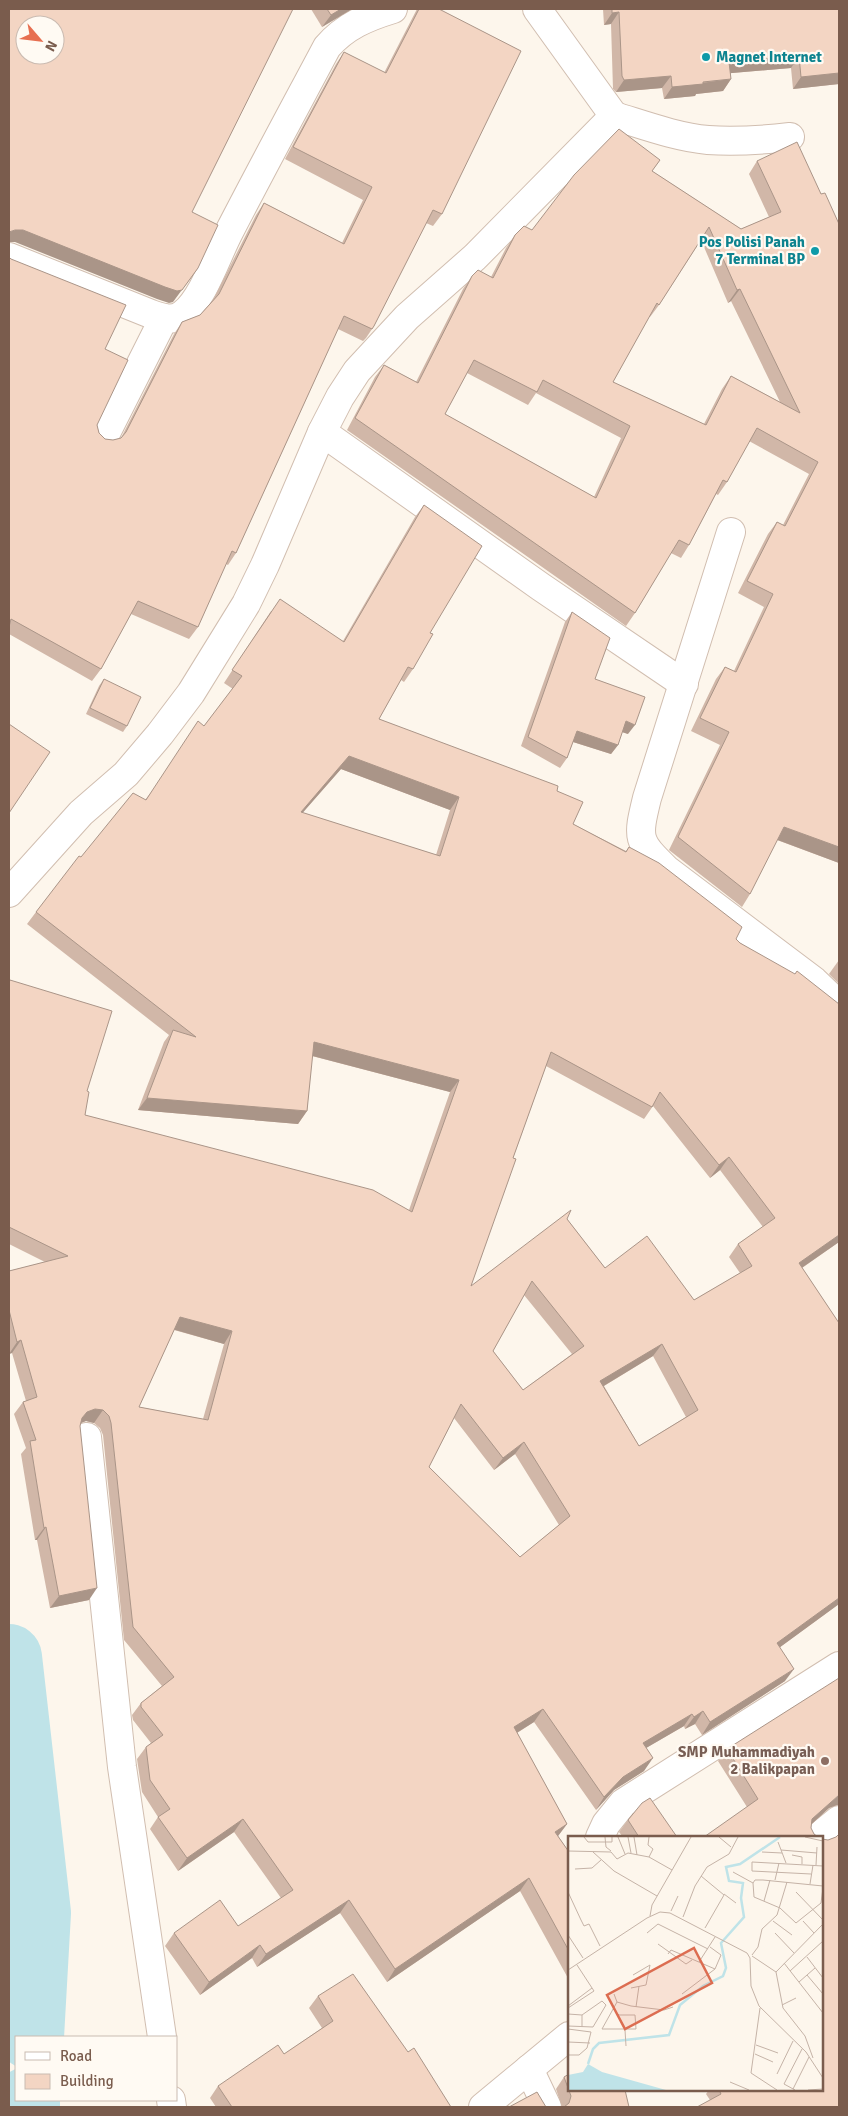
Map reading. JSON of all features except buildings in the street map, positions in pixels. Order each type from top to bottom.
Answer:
[{"type":"street","points":[[9,257],[164,318],[177,318],[183,314],[198,295],[327,47],[338,35],[362,19],[393,9]]},
{"type":"street","points":[[537,9],[614,116],[671,133],[707,140],[760,140],[790,137]]},
{"type":"street","points":[[9,893],[81,813],[126,774],[191,693],[246,604],[266,565],[322,432],[340,397],[357,371],[377,347],[434,292],[475,257],[614,116]]},
{"type":"street","points":[[104,437],[164,318]]},
{"type":"street","points":[[322,432],[533,581],[684,684]]},
{"type":"street","points":[[731,532],[647,798],[640,832],[642,843],[646,850],[667,870],[814,981],[839,1005]]},
{"type":"street","points":[[86,1437],[122,1767],[162,2036]]},
{"type":"street","points":[[600,1836],[606,1824],[623,1803],[839,1666]]},
{"type":"street","points":[[819,1836],[839,1820]]},
{"type":"street","points":[[483,2107],[568,2037]]},
{"type":"street","points":[[529,2069],[547,2107]]},
{"type":"waterway","points":[[9,1657],[38,1913],[31,2036]]},
{"type":"waterway","points":[[27,2101],[27,2107]]},
{"type":"place","name":"Magnet Internet","points":[[706,57]]},
{"type":"place","name":"Pos Polisi Panah 7 Terminal BP","points":[[815,251]]},
{"type":"place","name":"SMP Muhammadiyah 2 Balikpapan","points":[[825,1761]]}]
